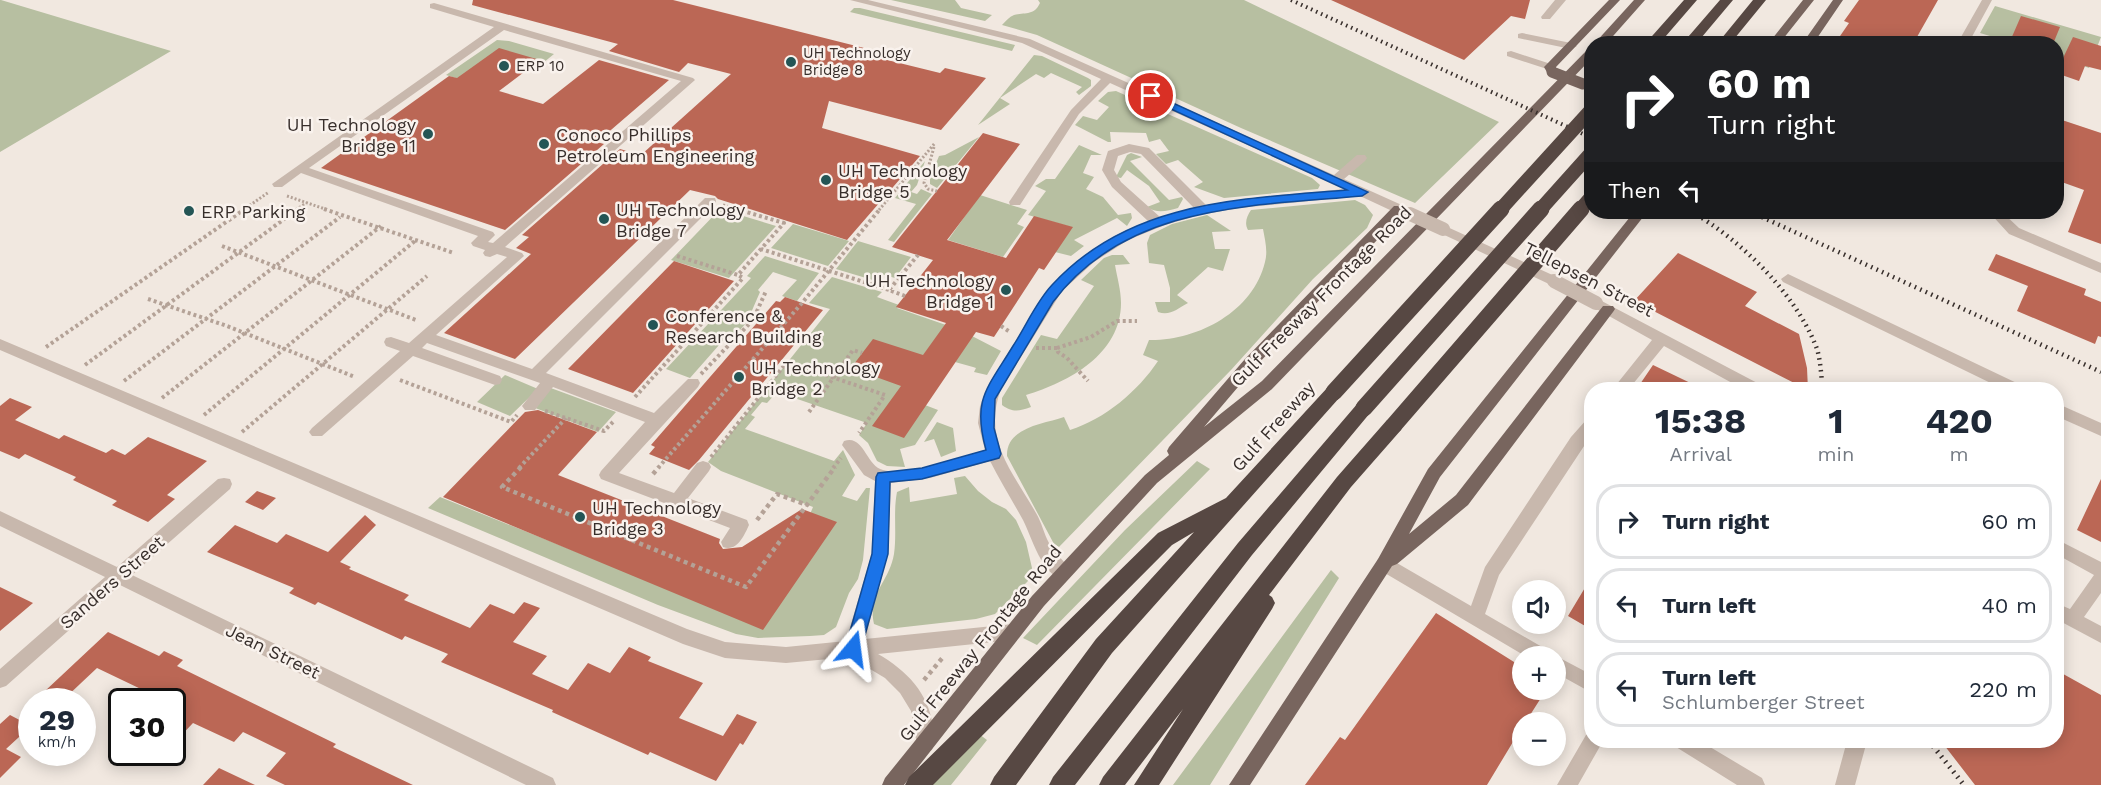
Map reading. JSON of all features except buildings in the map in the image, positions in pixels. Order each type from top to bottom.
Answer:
[{"type":"highway","points":[[1658,36],[1691,0]]},
{"type":"highway","points":[[1695,36],[1727,0]]},
{"type":"highway","points":[[1730,36],[1760,0]]},
{"type":"highway","name":"Gulf Freeway","points":[[1002,785],[1104,646],[1584,118]]},
{"type":"highway","points":[[1061,785],[1245,549],[1364,408],[1584,161]]},
{"type":"highway","points":[[1111,785],[1344,482],[1584,205]]},
{"type":"highway","points":[[1146,785],[1344,482]]},
{"type":"highway","points":[[917,785],[1165,539],[1237,499]]},
{"type":"main road","points":[[1584,85],[1551,70],[1570,46],[1615,0]]},
{"type":"main road","points":[[1606,36],[1640,0]]},
{"type":"main road","points":[[1780,36],[1809,0]]},
{"type":"main road","points":[[1813,36],[1838,0]]},
{"type":"main road","name":"Gulf Freeway Frontage Road","points":[[892,785],[1013,632],[1063,573],[1151,479],[1268,385],[1584,59]]},
{"type":"main road","points":[[1151,479],[1250,363],[1404,212]]},
{"type":"main road","points":[[1239,785],[1384,564],[1434,473],[1635,219]]},
{"type":"main road","points":[[1384,564],[1462,500],[1602,306]]},
{"type":"street","name":"Tellepsen Street","points":[[855,0],[1026,41],[1110,77],[1554,281],[1743,382]]},
{"type":"street","points":[[1546,16],[1560,0]]},
{"type":"street","points":[[1967,36],[1987,0]]},
{"type":"street","points":[[439,3],[502,26],[690,80],[491,253]]},
{"type":"street","points":[[277,189],[301,169],[502,26]]},
{"type":"street","points":[[1522,36],[1570,46]]},
{"type":"street","points":[[1511,54],[1551,70]]},
{"type":"street","points":[[1015,201],[1075,112],[1110,77]]},
{"type":"street","points":[[1157,222],[1116,184],[1108,170],[1112,154],[1129,148],[1145,150],[1202,209]]},
{"type":"street","points":[[1336,180],[1361,158]]},
{"type":"street","points":[[301,169],[488,235],[478,243],[491,253],[517,256],[317,432]]},
{"type":"street","points":[[1063,573],[1043,549],[1032,521],[1014,493],[994,454],[987,428],[988,399],[1057,288],[1088,259],[1120,238],[1157,222],[1223,204],[1362,192]]},
{"type":"street","points":[[535,375],[710,201]]},
{"type":"street","points":[[2002,219],[2014,231],[2101,268]]},
{"type":"street","points":[[1788,279],[1983,382]]},
{"type":"street","points":[[425,337],[656,420]]},
{"type":"street","points":[[1626,382],[1662,338]]},
{"type":"street","points":[[391,342],[495,380]]},
{"type":"street","points":[[0,344],[701,643],[734,652],[786,655],[1013,632]]},
{"type":"street","points":[[530,406],[550,381]]},
{"type":"street","points":[[693,383],[656,420],[608,475],[741,525],[729,542]]},
{"type":"street","points":[[2064,413],[2101,430]]},
{"type":"street","points":[[1475,618],[1491,572],[1584,433]]},
{"type":"street","points":[[850,444],[858,450],[871,472],[883,477],[922,474],[994,454]]},
{"type":"street","points":[[677,501],[703,467]]},
{"type":"street","points":[[853,649],[880,554],[883,477]]},
{"type":"street","name":"Sanders Street","points":[[0,680],[224,484]]},
{"type":"street","name":"Jean Street","points":[[0,518],[546,785]]},
{"type":"street","points":[[2064,550],[2101,570]]},
{"type":"street","points":[[1384,564],[1524,646]]},
{"type":"street","points":[[2073,619],[2101,579]]},
{"type":"street","points":[[2064,614],[2101,635]]},
{"type":"street","points":[[853,649],[890,669],[904,683],[920,708],[925,744]]},
{"type":"street","points":[[1566,670],[1584,681]]},
{"type":"street","points":[[1567,785],[1589,748]]},
{"type":"street","points":[[1694,748],[1755,785]]},
{"type":"street","points":[[1845,785],[1855,748]]},
{"type":"path","points":[[665,460],[935,143],[924,183],[928,189],[937,191]]},
{"type":"path","points":[[52,352],[44,349],[277,189],[341,216],[381,226],[454,253]]},
{"type":"path","points":[[710,201],[784,223],[738,275]]},
{"type":"path","points":[[84,366],[307,203]]},
{"type":"path","points":[[123,382],[341,216]]},
{"type":"path","points":[[152,394],[161,398],[381,226]]},
{"type":"path","points":[[203,416],[417,240]]},
{"type":"path","points":[[222,246],[416,320]]},
{"type":"path","points":[[761,249],[905,296]]},
{"type":"path","points":[[639,393],[743,278],[661,251]]},
{"type":"path","points":[[889,290],[918,255]]},
{"type":"path","points":[[242,432],[427,276]]},
{"type":"path","points":[[693,383],[753,320],[766,291]]},
{"type":"path","points":[[148,299],[245,334],[351,378],[388,376],[511,422],[530,403],[530,406],[604,431],[619,415]]},
{"type":"path","points":[[1023,343],[1032,347],[1057,348],[1091,338],[1117,321],[1137,321]]},
{"type":"path","points":[[1057,348],[1058,352],[1069,358],[1076,371],[1088,381]]},
{"type":"path","points":[[809,412],[821,397],[831,377],[853,350],[862,353]]},
{"type":"path","points":[[76,362],[94,370]]},
{"type":"path","points":[[566,418],[502,488],[746,587],[885,395],[787,362],[703,467]]},
{"type":"path","points":[[113,378],[133,386]]},
{"type":"path","points":[[741,525],[750,529],[777,494],[807,505]]},
{"type":"path","points":[[919,685],[945,655]]},
{"type":"green space","points":[[1,0],[171,51],[0,152]]},
{"type":"green space","points":[[891,0],[955,0],[961,8],[992,15],[985,21]]},
{"type":"green space","points":[[1038,0],[1244,0],[1499,122],[1415,203],[1241,128],[1037,35],[1002,25],[1014,15],[1035,10],[1040,3]]},
{"type":"green space","points":[[1995,6],[2101,37],[2089,68],[2064,59],[2064,36],[1990,36],[1980,33]]},
{"type":"green space","points":[[854,8],[1015,45],[1012,51],[850,12]]},
{"type":"green space","points":[[497,40],[509,41],[554,54],[543,63],[498,49],[498,91],[446,75]]},
{"type":"green space","points":[[1034,55],[1042,56],[1088,78],[1091,80],[1091,86],[1079,95],[1076,92],[1082,87],[1051,73],[1044,78],[1036,74],[1000,98],[1010,104],[978,125]]},
{"type":"green space","points":[[1116,91],[1312,178],[1320,185],[1318,189],[1224,198],[1194,187],[1203,182],[1178,160],[1166,164],[1156,154],[1169,151],[1160,139],[1149,142],[1146,133],[1110,132],[1111,142],[1108,142],[1075,125],[1083,116],[1097,120],[1109,107],[1098,101],[1108,92]]},
{"type":"green space","points":[[979,137],[937,188],[930,184],[930,178],[939,156]]},
{"type":"green space","points":[[1079,145],[1102,155],[1091,155],[1083,173],[1094,177],[1086,189],[1103,197],[1118,215],[1131,213],[1132,218],[1127,226],[1117,218],[1074,240],[1084,246],[1071,256],[1055,252],[1071,227],[1028,215],[1046,191],[1035,186],[1046,179],[1055,179]]},
{"type":"green space","points":[[1131,153],[1142,157],[1130,161],[1169,200],[1182,197],[1178,208],[1155,211],[1147,207],[1160,202],[1149,186],[1127,170],[1121,178],[1116,177],[1127,155]]},
{"type":"green space","points":[[925,161],[917,185],[911,192],[917,194],[921,189],[932,194],[894,242],[888,240],[916,204],[895,198]]},
{"type":"green space","points":[[980,195],[1027,210],[1017,224],[1024,227],[1003,257],[948,240]]},
{"type":"green space","points":[[1355,200],[1365,205],[1373,215],[1367,228],[1313,279],[1231,370],[1059,547],[1054,544],[1007,456],[1008,446],[1013,439],[1028,428],[1064,417],[1070,430],[1096,419],[1131,393],[1158,361],[1143,355],[1149,340],[1167,339],[1204,329],[1236,309],[1259,280],[1266,258],[1263,229],[1248,230],[1246,225],[1251,210]]},
{"type":"green space","points":[[720,209],[776,226],[729,278],[671,260]]},
{"type":"green space","points":[[1207,215],[1231,231],[1212,232],[1215,249],[1230,249],[1223,271],[1208,267],[1177,295],[1188,303],[1177,310],[1158,312],[1155,302],[1170,302],[1170,288],[1164,265],[1149,263],[1147,243],[1150,235],[1172,224]]},
{"type":"green space","points":[[793,224],[849,241],[828,266],[771,248]]},
{"type":"green space","points":[[858,241],[911,257],[895,278],[881,274],[876,281],[836,269]]},
{"type":"green space","points":[[1123,255],[1130,264],[1115,265],[1121,298],[1119,321],[1102,351],[1075,374],[1026,395],[1031,407],[1016,410],[1002,405],[1002,398],[1041,335],[1057,339],[1094,286],[1081,280],[1104,258]]},
{"type":"green space","points":[[765,256],[819,273],[797,301],[782,296],[797,280],[773,272],[758,290],[760,292],[747,322],[733,338],[727,336],[690,378],[666,369],[751,278],[747,276]]},
{"type":"green space","points":[[832,277],[882,292],[877,297],[899,305],[897,308],[946,325],[904,386],[925,405],[938,410],[915,445],[900,449],[905,467],[887,466],[877,461],[868,443],[859,435],[867,423],[777,392],[767,403],[762,402],[751,415],[755,417],[745,429],[834,461],[843,450],[855,475],[842,496],[857,501],[866,488],[870,488],[863,560],[858,579],[849,593],[836,627],[824,635],[758,638],[736,634],[658,605],[428,508],[440,497],[763,627],[813,507],[721,471],[708,462],[830,309],[809,303]]},
{"type":"green space","points":[[972,336],[1001,351],[987,375],[974,372],[976,368],[955,362]]},
{"type":"green space","points":[[505,375],[538,389],[510,416],[477,402]]},
{"type":"green space","points":[[548,387],[616,412],[598,432],[530,406]]},
{"type":"green space","points":[[937,422],[953,428],[956,451],[941,457],[934,439],[924,442]]},
{"type":"green space","points":[[1197,461],[1210,469],[1037,645],[1023,638],[1125,530]]},
{"type":"green space","points":[[965,476],[978,491],[1006,509],[1016,520],[1026,542],[1032,568],[1028,581],[995,614],[976,619],[887,629],[874,624],[873,604],[888,573],[894,554],[897,492],[909,487],[910,502],[957,494],[954,478]]},
{"type":"green space","points":[[1331,570],[1339,578],[1210,785],[1173,785]]},
{"type":"green space","points":[[979,734],[987,740],[951,785],[926,785]]},
{"type":"railway","points":[[1291,0],[1584,134]]},
{"type":"railway","points":[[1703,219],[1748,253],[1782,289],[1808,329],[1817,349],[1822,382]]},
{"type":"railway","points":[[1766,219],[2101,372]]},
{"type":"railway","points":[[1935,748],[1964,785]]},
{"type":"place","name":"UH Technology Bridge 8","points":[[791,62]]},
{"type":"place","name":"ERP 10","points":[[504,66]]},
{"type":"place","name":"UH Technology Bridge 11","points":[[428,134]]},
{"type":"place","name":"Conoco Phillips Petroleum Engineering","points":[[544,144]]},
{"type":"place","name":"UH Technology Bridge 5","points":[[826,180]]},
{"type":"place","name":"ERP Parking","points":[[189,211]]},
{"type":"place","name":"UH Technology Bridge 7","points":[[604,219]]},
{"type":"place","name":"UH Technology Bridge 1","points":[[1006,290]]},
{"type":"place","name":"Conference & Research Building","points":[[653,325]]},
{"type":"place","name":"UH Technology Bridge 2","points":[[739,377]]},
{"type":"place","name":"UH Technology Bridge 3","points":[[580,517]]},
{"type":"route","points":[[853,649],[880,554],[883,477],[922,474],[994,454],[987,428],[988,399],[1048,299],[1088,259],[1120,238],[1173,216],[1223,204],[1362,192],[1151,96]]}]
